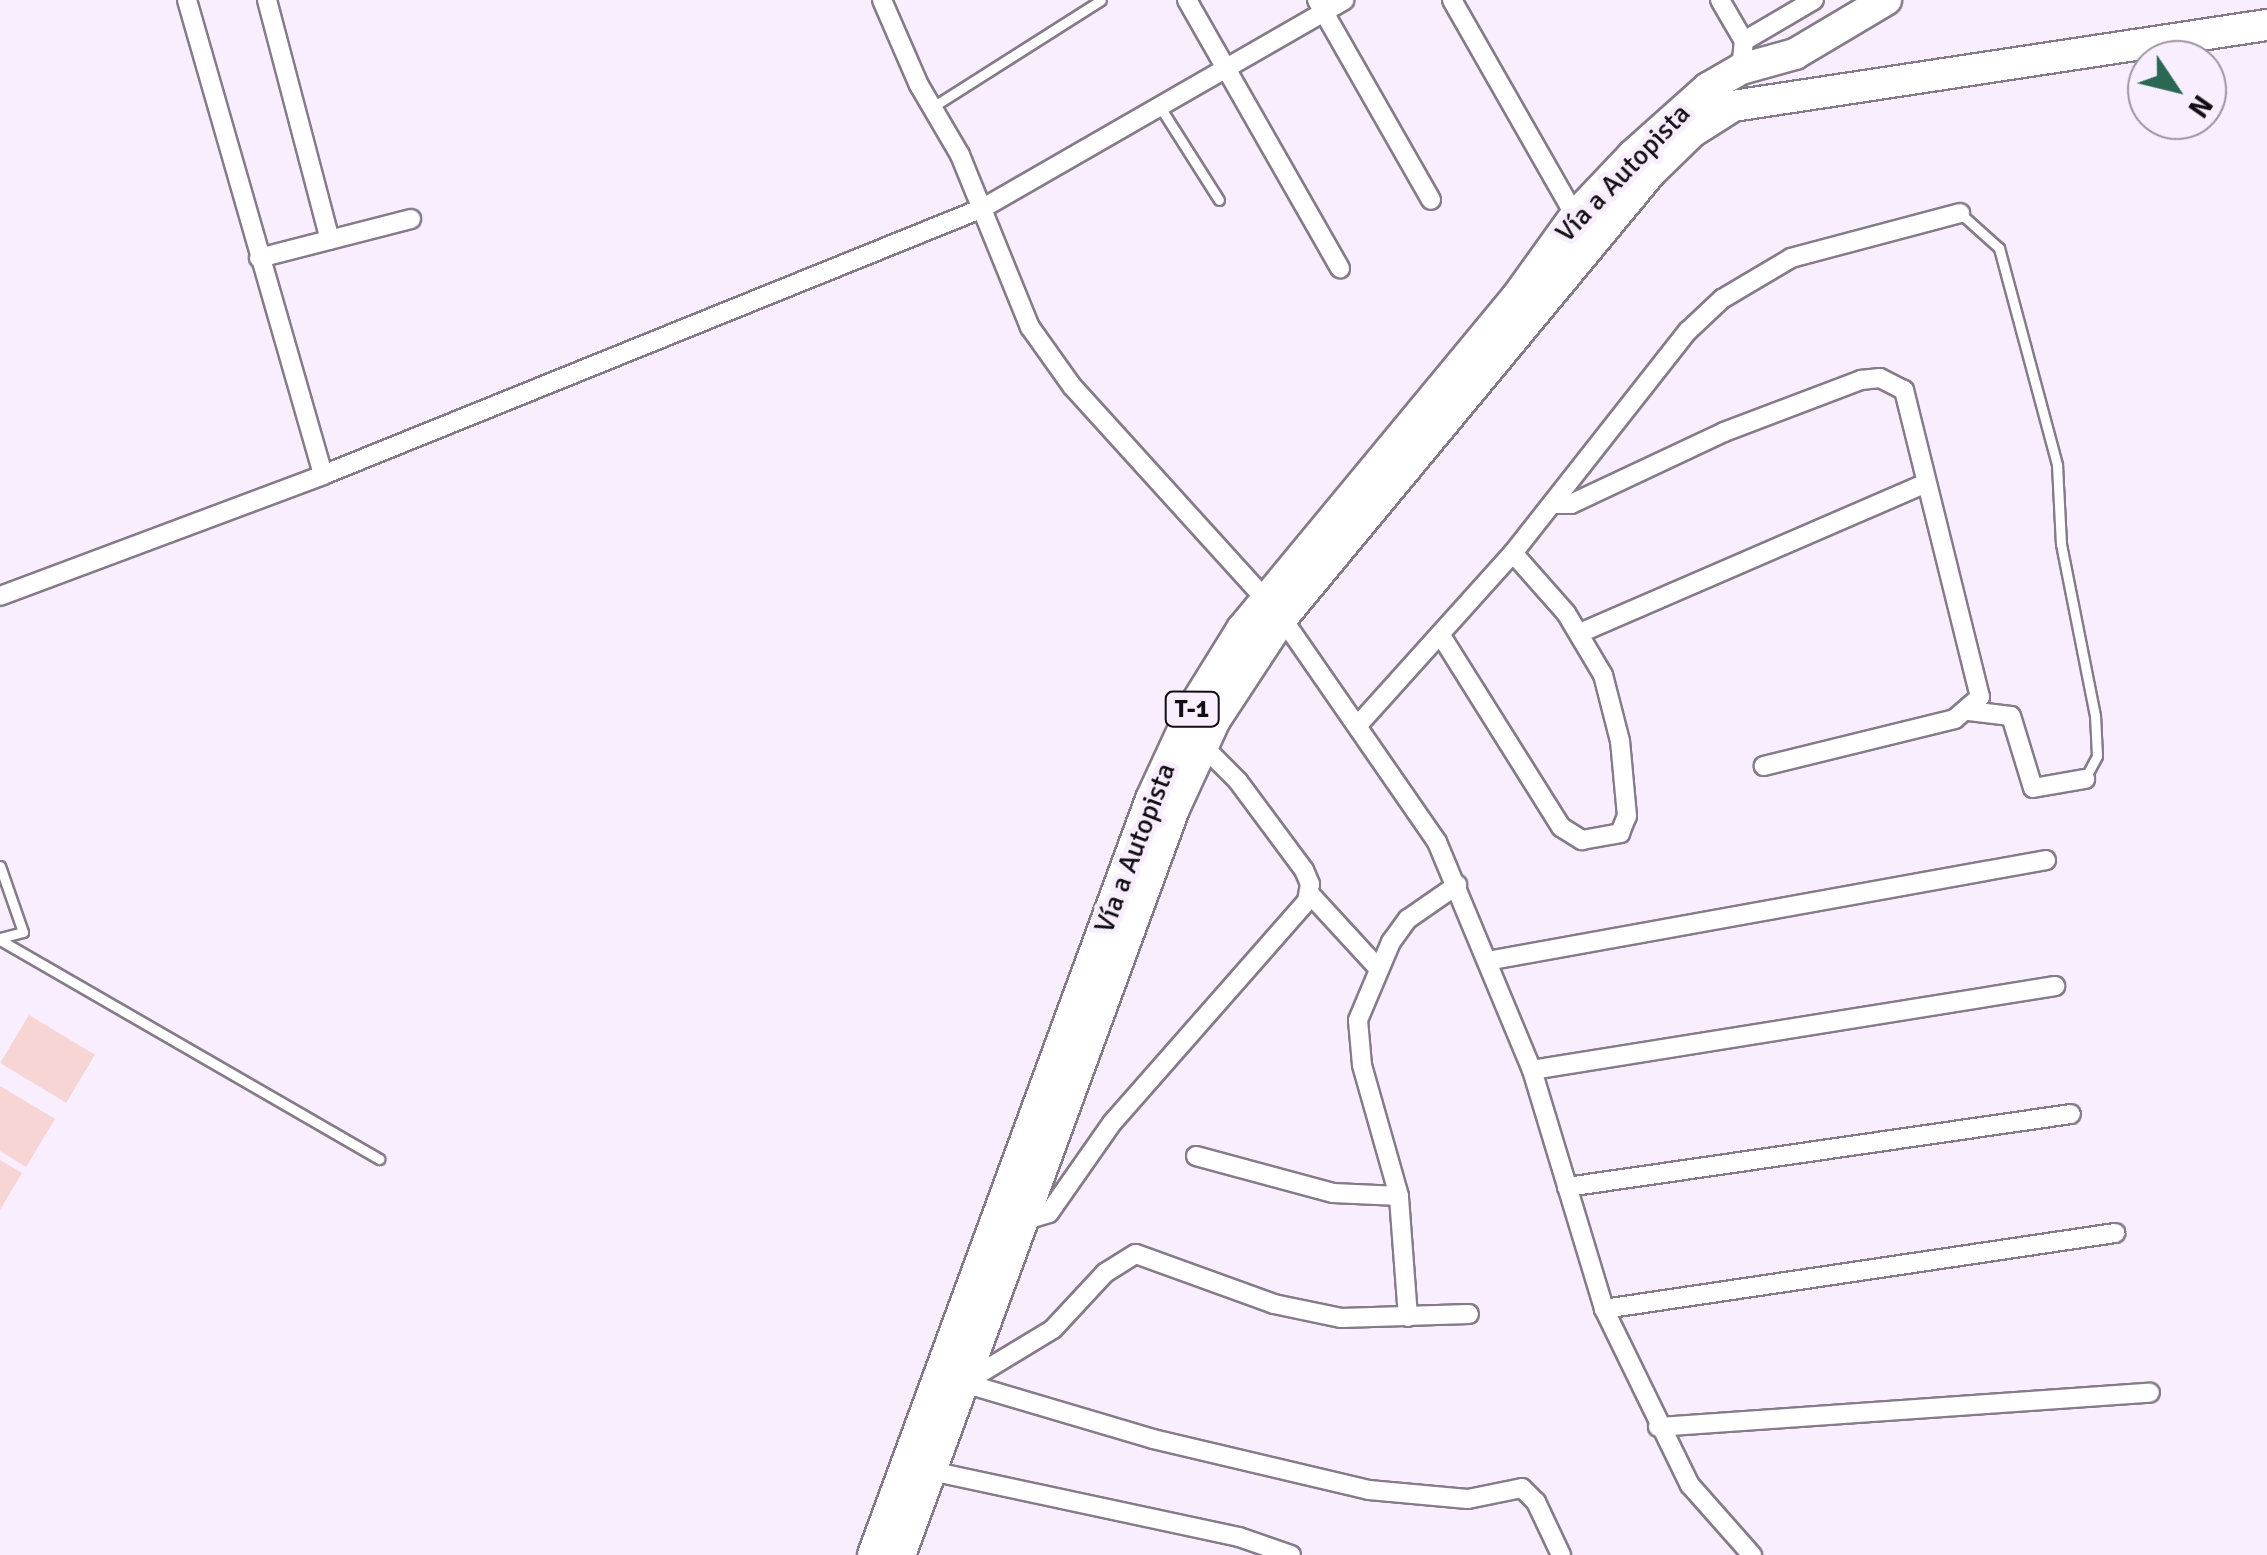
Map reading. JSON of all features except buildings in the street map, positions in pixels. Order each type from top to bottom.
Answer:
[{"type":"highway","name":"Vía a Autopista","points":[[872,1555],[1151,799],[1193,708],[1516,298],[1575,216],[1678,111],[1742,55],[1795,54],[1886,0]]},
{"type":"highway","name":"Vía a Autopista","points":[[900,1555],[1203,746],[1273,609],[1692,132],[1733,106],[1826,88],[2179,40],[2267,24]]},
{"type":"street","points":[[187,0],[323,475]]},
{"type":"street","points":[[267,0],[330,240]]},
{"type":"street","points":[[882,0],[931,108],[983,208],[1030,327],[1072,386],[1273,609],[1360,724],[1437,842],[1532,1070],[1604,1309],[1658,1427],[1690,1485],[1752,1555]]},
{"type":"street","points":[[1186,0],[1340,268]]},
{"type":"street","points":[[0,596],[323,475],[983,208],[1226,68],[1320,6],[1344,0]]},
{"type":"street","points":[[1452,0],[1575,216]]},
{"type":"street","points":[[1720,0],[1742,55],[1814,0]]},
{"type":"street","points":[[1320,6],[1431,200]]},
{"type":"street","points":[[1360,724],[1513,554],[1688,331],[1752,276],[1790,258],[1960,213]]},
{"type":"street","points":[[259,258],[411,219]]},
{"type":"street","points":[[1552,504],[1571,504],[1724,432],[1870,378],[1904,390],[1979,688],[1970,711]]},
{"type":"street","points":[[1580,633],[1925,484]]},
{"type":"street","points":[[1440,634],[1561,827],[1582,840],[1614,837],[1627,816],[1611,697],[1580,633],[1513,554]]},
{"type":"street","points":[[1764,766],[1970,711],[2011,716],[2033,788],[2085,779]]},
{"type":"street","points":[[1203,746],[1238,781],[1304,870],[1310,892],[1377,967]]},
{"type":"street","points":[[1487,962],[2046,860]]},
{"type":"street","points":[[1408,1317],[1399,1196],[1357,1037],[1377,967],[1408,920],[1457,886]]},
{"type":"street","points":[[1023,1221],[1049,1213],[1112,1123],[1310,892]]},
{"type":"street","points":[[1532,1070],[2055,986]]},
{"type":"street","points":[[1568,1188],[2072,1114]]},
{"type":"street","points":[[1196,1156],[1332,1193],[1399,1196]]},
{"type":"street","points":[[1604,1309],[2114,1232]]},
{"type":"street","points":[[964,1383],[1053,1329],[1104,1273],[1136,1254],[1274,1304],[1341,1318],[1469,1314]]},
{"type":"street","points":[[964,1383],[1153,1439],[1368,1490],[1468,1499],[1522,1488],[1536,1502],[1561,1555]]},
{"type":"street","points":[[1658,1427],[2150,1392]]},
{"type":"street","points":[[932,1470],[1239,1536],[1292,1555]]},
{"type":"lane","points":[[931,108],[1101,0]]},
{"type":"lane","points":[[1160,107],[1219,200]]},
{"type":"lane","points":[[1960,213],[1999,248],[2057,465],[2061,544],[2095,715],[2097,756],[2085,779]]},
{"type":"lane","points":[[0,866],[23,932],[0,939]]},
{"type":"lane","points":[[0,939],[379,1159]]},
{"type":"shaded area","points":[[29,1015],[95,1055],[66,1103],[0,1063]]},
{"type":"shaded area","points":[[0,1086],[55,1119],[26,1167],[0,1151]]},
{"type":"shaded area","points":[[0,1160],[22,1173],[0,1210]]}]
